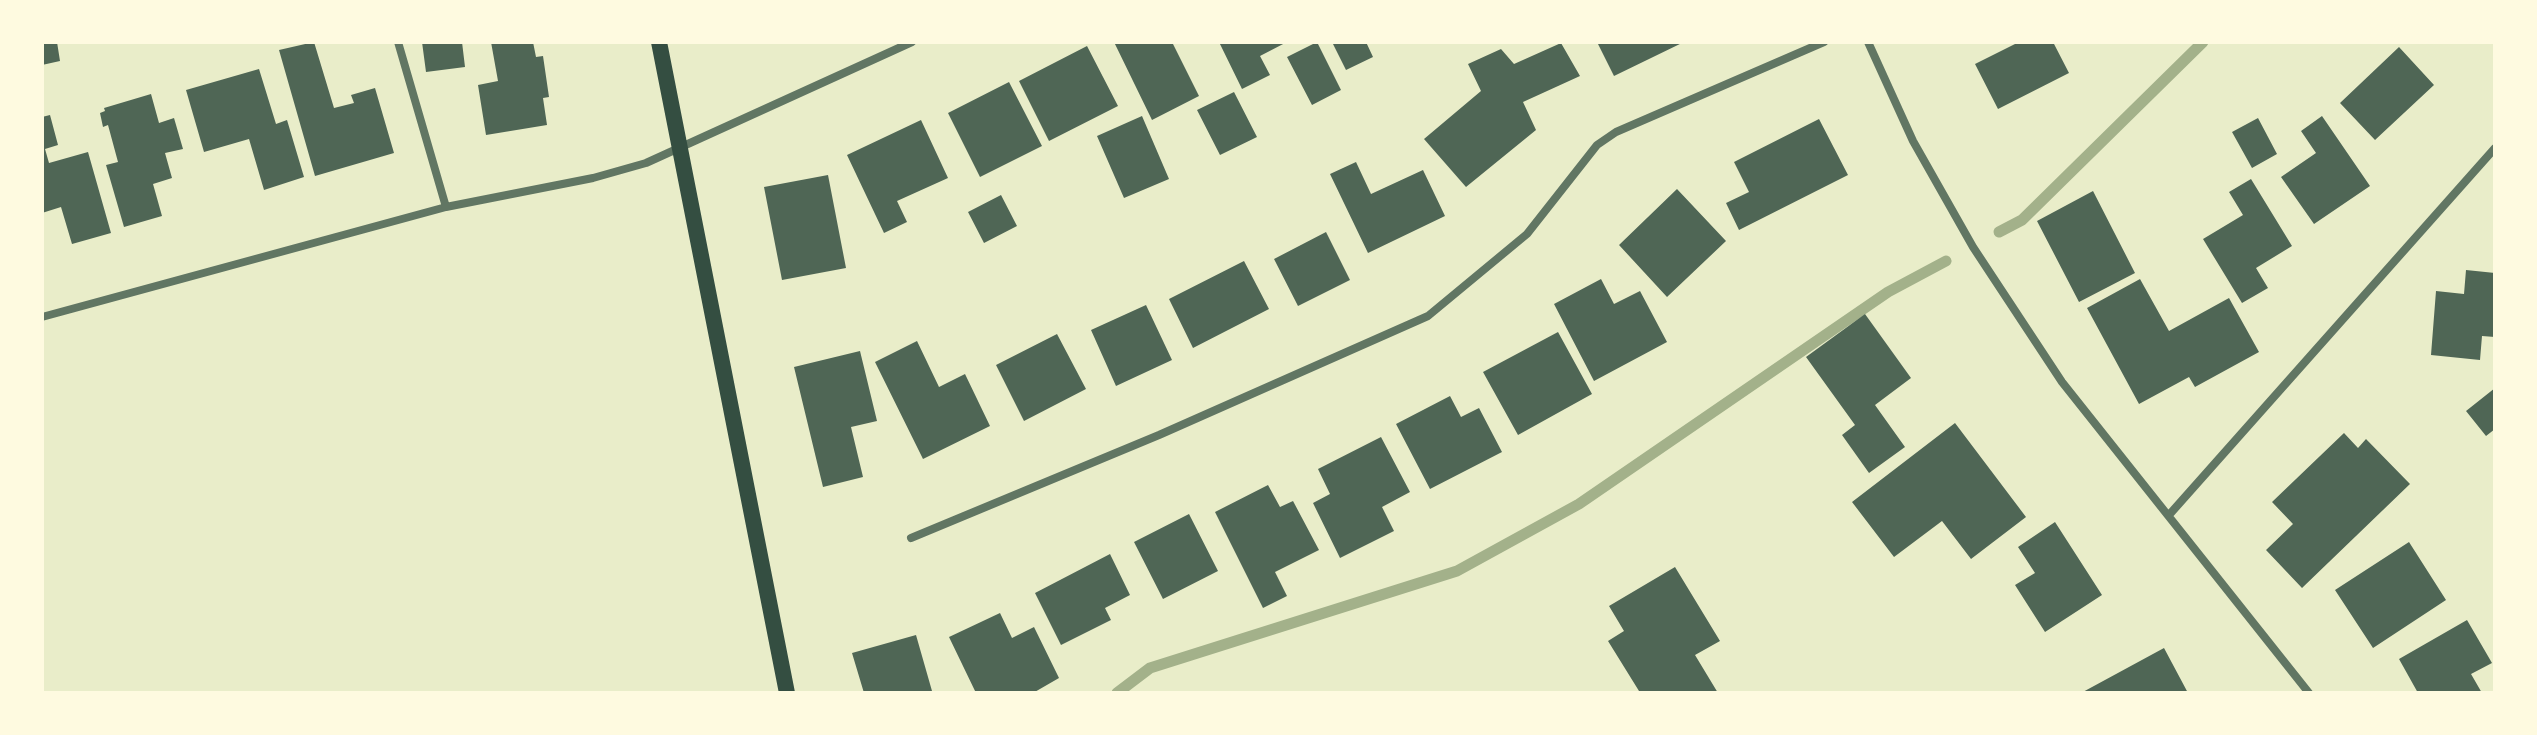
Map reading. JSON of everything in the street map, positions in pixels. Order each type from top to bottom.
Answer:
[{"type":"main road","points":[[659,42],[787,693]]},
{"type":"street","points":[[398,42],[446,207]]},
{"type":"street","points":[[42,317],[446,207],[593,178],[646,163],[912,42]]},
{"type":"street","points":[[911,538],[1159,435],[1428,316],[1527,234],[1597,145],[1616,132],[1824,42]]},
{"type":"street","points":[[1868,42],[1913,141],[1978,256],[2062,382],[2309,693]]},
{"type":"street","points":[[2169,515],[2495,148]]},
{"type":"building","points":[[42,42],[57,42],[60,61],[42,65]]},
{"type":"building","points":[[314,42],[334,108],[354,103],[351,95],[375,88],[394,153],[315,176],[279,50]]},
{"type":"building","points":[[422,42],[462,42],[465,67],[426,72]]},
{"type":"building","points":[[491,42],[533,42],[536,57],[543,56],[549,97],[543,98],[547,125],[486,135],[478,85],[498,81]]},
{"type":"building","points":[[1114,42],[1172,42],[1199,96],[1152,120]]},
{"type":"building","points":[[1219,42],[1287,42],[1260,56],[1270,75],[1242,89]]},
{"type":"building","points":[[1317,42],[1341,90],[1312,105],[1287,57]]},
{"type":"building","points":[[1332,42],[1366,42],[1373,57],[1346,70]]},
{"type":"building","points":[[1597,42],[1684,42],[1614,76]]},
{"type":"building","points":[[2019,42],[2053,42],[2069,73],[1998,109],[1975,64]]},
{"type":"building","points":[[1561,43],[1580,76],[1523,102],[1536,130],[1466,187],[1424,139],[1481,91],[1468,64],[1501,49],[1514,64]]},
{"type":"building","points":[[1087,46],[1118,106],[1049,141],[1019,81]]},
{"type":"building","points":[[2399,47],[2434,85],[2375,140],[2340,103]]},
{"type":"building","points":[[259,69],[276,124],[287,120],[304,177],[264,190],[249,139],[204,152],[186,90]]},
{"type":"building","points":[[1009,82],[1042,146],[980,177],[948,113]]},
{"type":"building","points":[[1234,92],[1257,137],[1220,155],[1197,110]]},
{"type":"building","points":[[151,94],[159,123],[174,118],[183,149],[165,153],[172,178],[153,184],[162,216],[124,227],[106,165],[118,162],[108,125],[103,127],[100,113],[105,111],[104,108]]},
{"type":"building","points":[[50,115],[58,145],[45,149],[49,163],[88,152],[111,233],[72,244],[61,207],[42,213],[42,117]]},
{"type":"building","points":[[1142,116],[1169,179],[1124,198],[1097,136]]},
{"type":"building","points":[[2322,116],[2370,186],[2314,224],[2281,177],[2316,153],[2301,131]]},
{"type":"building","points":[[2258,118],[2277,154],[2252,168],[2232,132]]},
{"type":"building","points":[[1819,119],[1848,175],[1739,230],[1726,203],[1749,192],[1734,162]]},
{"type":"building","points":[[921,120],[948,178],[897,201],[907,222],[884,233],[847,155]]},
{"type":"building","points":[[1356,162],[1371,194],[1423,170],[1445,216],[1368,253],[1330,174]]},
{"type":"building","points":[[828,175],[846,268],[782,280],[764,187]]},
{"type":"building","points":[[2251,179],[2292,246],[2256,268],[2268,288],[2242,303],[2203,239],[2243,215],[2229,192]]},
{"type":"building","points":[[1677,189],[1726,241],[1667,297],[1619,245]]},
{"type":"building","points":[[2093,191],[2135,273],[2079,302],[2037,221]]},
{"type":"building","points":[[1001,195],[1017,226],[984,243],[968,212]]},
{"type":"building","points":[[1326,232],[1350,280],[1298,306],[1274,259]]},
{"type":"building","points":[[1244,261],[1269,309],[1193,348],[1169,299]]},
{"type":"building","points":[[2466,270],[2495,273],[2495,337],[2482,336],[2480,360],[2431,355],[2436,291],[2464,294]]},
{"type":"building","points":[[1601,279],[1614,304],[1640,291],[1667,342],[1594,381],[1554,304]]},
{"type":"building","points":[[2140,279],[2169,331],[2229,298],[2259,352],[2195,387],[2189,377],[2139,404],[2087,308]]},
{"type":"building","points":[[1146,305],[1172,360],[1116,386],[1091,330]]},
{"type":"building","points":[[1865,314],[1911,378],[1875,405],[1905,447],[1869,473],[1842,435],[1855,425],[1806,357]]},
{"type":"building","points":[[1558,332],[1592,394],[1518,435],[1483,372]]},
{"type":"building","points":[[1057,334],[1086,389],[1024,421],[996,365]]},
{"type":"building","points":[[917,341],[939,387],[965,374],[990,426],[923,459],[875,362]]},
{"type":"building","points":[[860,351],[877,421],[851,427],[863,477],[823,487],[794,367]]},
{"type":"building","points":[[2495,388],[2495,429],[2486,436],[2466,411]]},
{"type":"building","points":[[1450,396],[1461,417],[1479,408],[1502,452],[1430,489],[1396,424]]},
{"type":"building","points":[[1955,423],[2026,517],[1971,559],[1942,521],[1894,557],[1852,502]]},
{"type":"building","points":[[2344,433],[2358,448],[2366,439],[2410,484],[2302,588],[2266,550],[2293,524],[2272,502]]},
{"type":"building","points":[[1381,437],[1410,492],[1382,507],[1394,531],[1340,558],[1313,503],[1330,494],[1318,469]]},
{"type":"building","points":[[1268,485],[1280,507],[1293,501],[1319,550],[1275,572],[1287,596],[1263,608],[1215,512]]},
{"type":"building","points":[[1189,514],[1218,571],[1163,599],[1134,542]]},
{"type":"building","points":[[2055,522],[2102,595],[2045,632],[2015,585],[2035,573],[2018,547]]},
{"type":"building","points":[[2409,542],[2446,600],[2373,648],[2335,590]]},
{"type":"building","points":[[1110,554],[1130,595],[1105,608],[1111,620],[1061,645],[1035,593]]},
{"type":"building","points":[[1675,567],[1720,641],[1695,655],[1718,693],[1635,693],[1639,691],[1608,641],[1624,631],[1609,606]]},
{"type":"building","points":[[1000,613],[1012,638],[1034,627],[1059,678],[1033,693],[976,693],[949,637]]},
{"type":"building","points":[[2467,620],[2492,663],[2471,674],[2482,693],[2418,693],[2399,659]]},
{"type":"building","points":[[916,635],[932,691],[864,693],[852,653]]},
{"type":"building","points":[[2164,648],[2188,693],[2081,693]]},
{"type":"waterway","points":[[1999,232],[2022,220],[2203,42]]},
{"type":"waterway","points":[[1117,693],[1150,668],[1457,571],[1579,504],[1888,292],[1946,261]]}]
